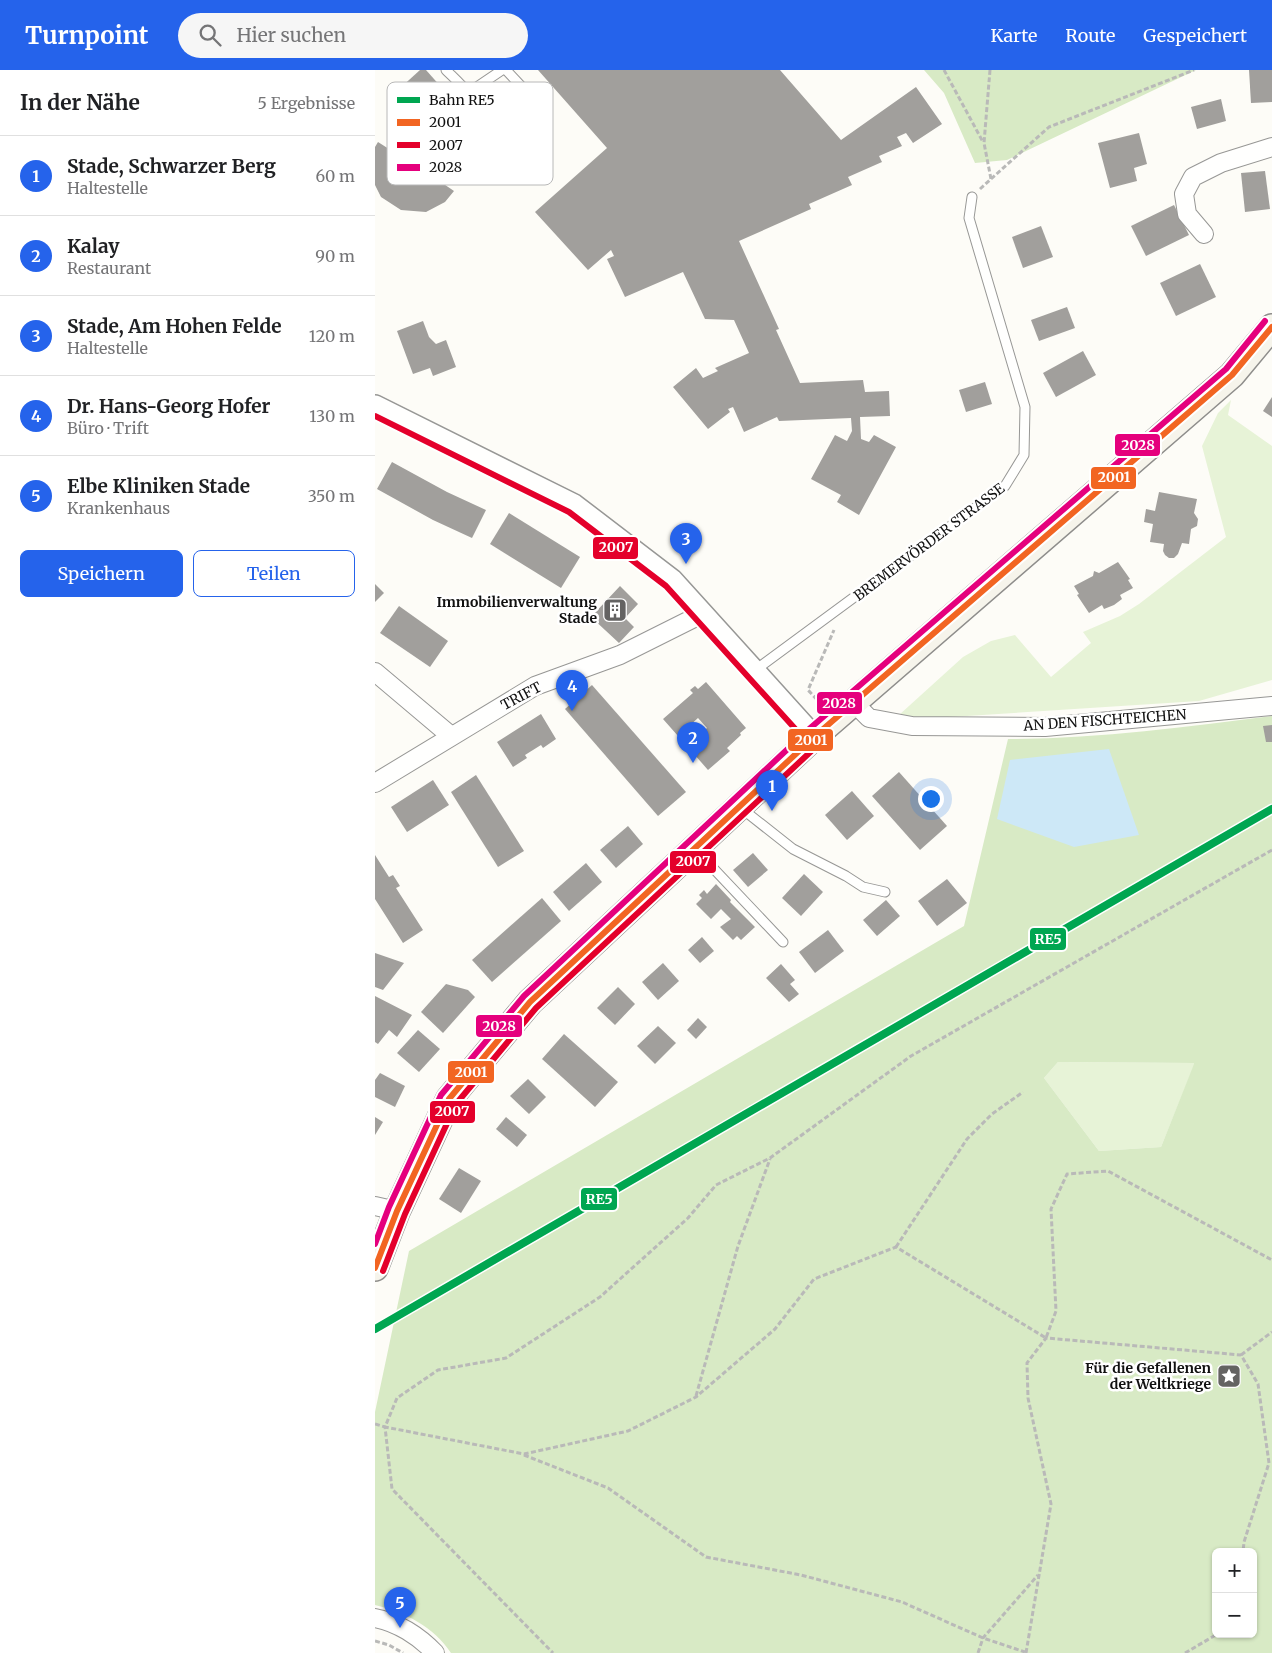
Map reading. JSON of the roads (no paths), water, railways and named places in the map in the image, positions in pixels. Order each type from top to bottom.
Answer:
[{"type":"main road","points":[[375,1268],[386,1209],[449,1099],[530,1002],[814,737],[862,710],[1232,375],[1272,327]]},
{"type":"street","points":[[1204,234],[1187,214],[1183,194],[1193,177],[1221,163],[1272,147]]},
{"type":"street","points":[[375,406],[574,504],[672,580],[814,737]]},
{"type":"street","name":"TRIFT","points":[[375,783],[535,686],[620,655],[703,614]]},
{"type":"street","points":[[375,672],[451,736]]},
{"type":"street","name":"AN DEN FISCHTEICHEN","points":[[862,710],[912,726],[1045,727],[1272,706]]},
{"type":"street","points":[[375,1618],[392,1623],[415,1635],[435,1653]]},
{"type":"lane","points":[[446,70],[457,82]]},
{"type":"lane","points":[[484,82],[502,70]]},
{"type":"lane","points":[[506,70],[518,82]]},
{"type":"lane","name":"BREMERVÖRDER STRASSE","points":[[754,671],[1005,486],[1025,455],[1025,407],[969,218],[972,197]]},
{"type":"lane","points":[[739,806],[793,849],[846,876],[863,887],[885,892]]},
{"type":"lane","points":[[694,848],[783,942]]},
{"type":"water","points":[[1109,749],[1139,835],[1074,847],[997,819],[1010,760]]},
{"type":"rail line","name":"RE5","points":[[375,1329],[1272,809]]},
{"type":"place","name":"Stade, Am Hohen Felde","points":[[686,564]]},
{"type":"place","name":"Immobilienverwaltung Stade","points":[[615,610]]},
{"type":"place","name":"Dr. Hans-Georg Hofer","points":[[572,711]]},
{"type":"place","name":"Kalay","points":[[693,763]]},
{"type":"place","name":"Stade, Schwarzer Berg","points":[[772,811]]},
{"type":"place","name":"Für die Gefallenen der Weltkriege","points":[[1229,1376]]},
{"type":"place","name":"Elbe Kliniken Stade","points":[[400,1628]]}]
